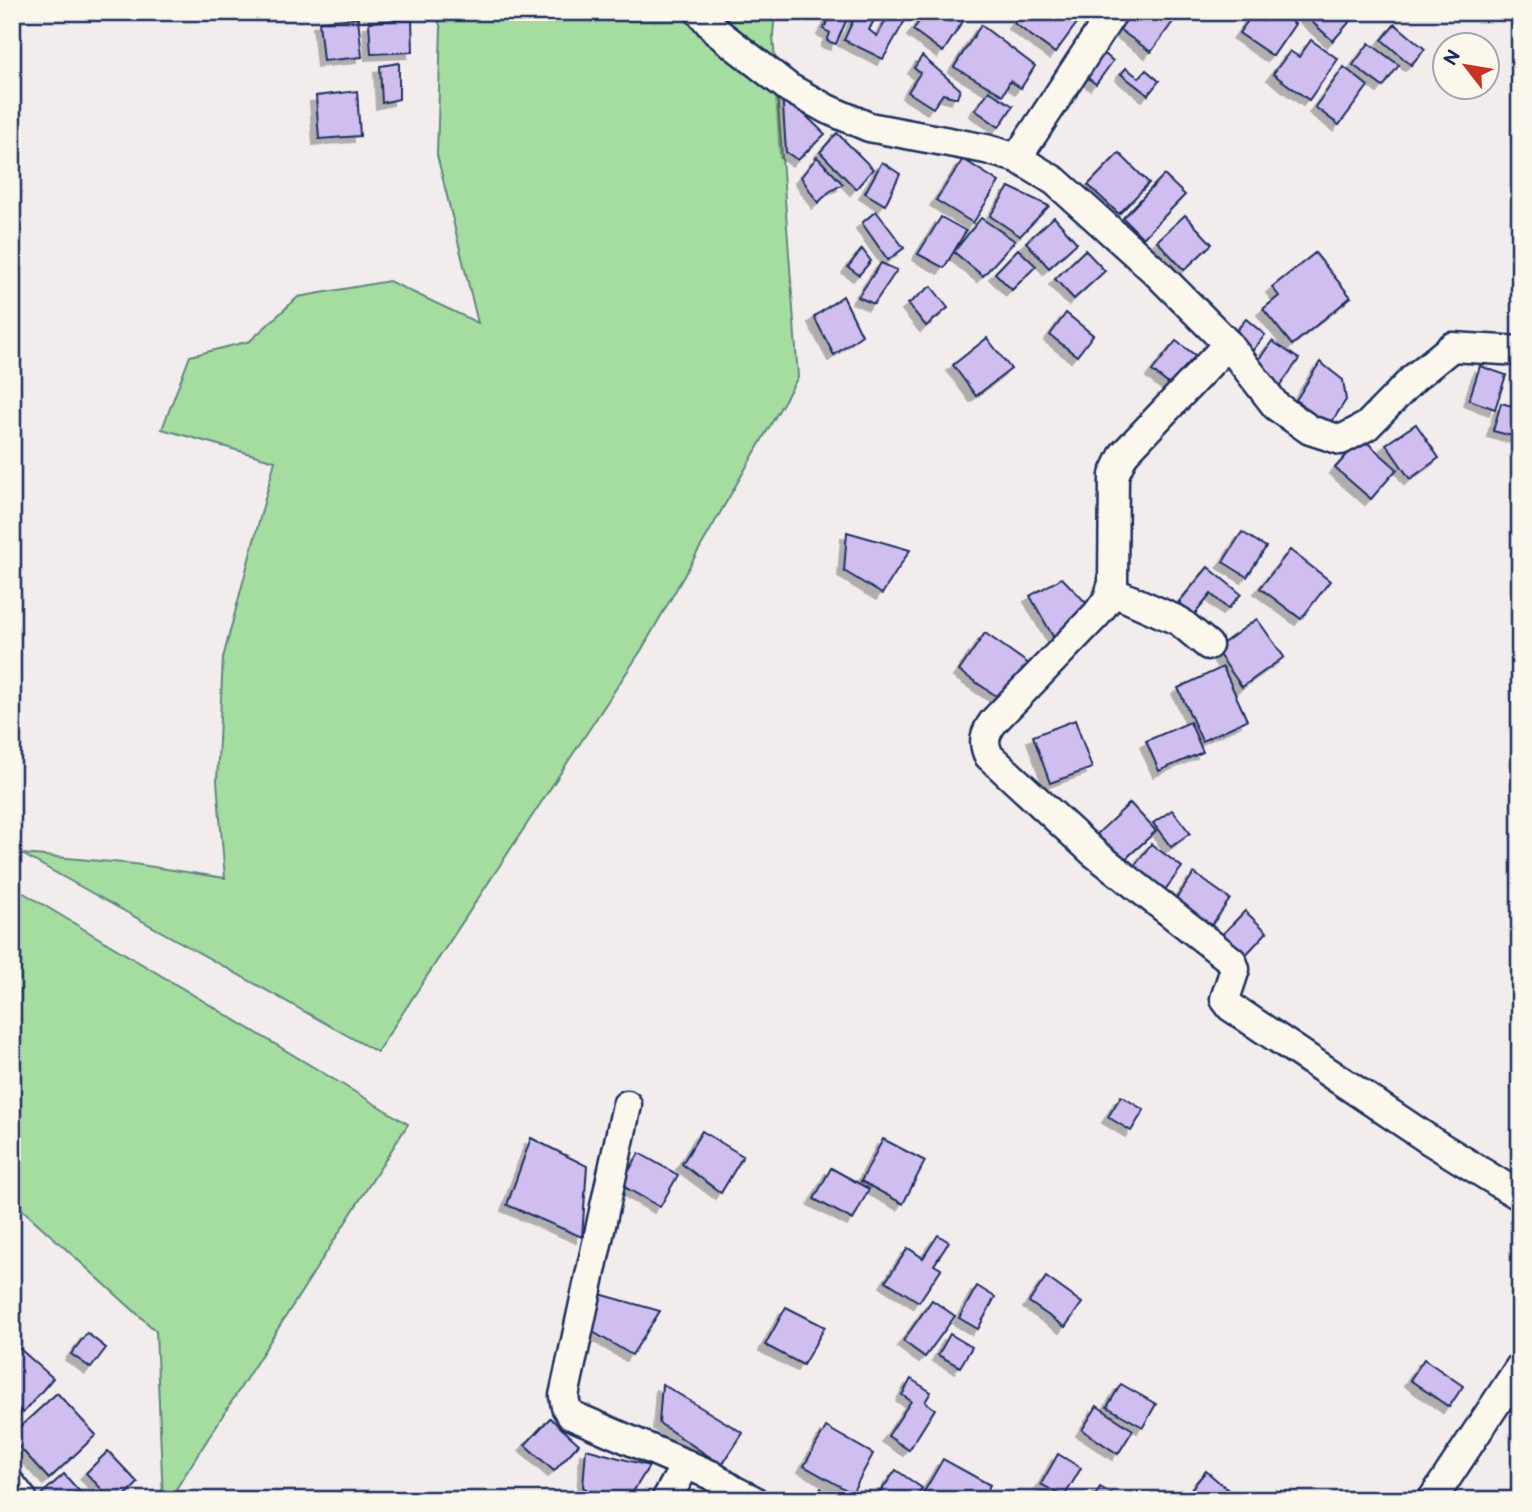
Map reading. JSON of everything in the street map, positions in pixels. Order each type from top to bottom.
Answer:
[{"type":"street","points":[[700,12],[717,32],[789,88],[827,109],[869,127],[986,149],[1017,158],[1055,181],[1092,212],[1228,344],[1276,406],[1310,430],[1341,440],[1367,426],[1414,378],[1452,347],[1520,351]]},
{"type":"street","points":[[1017,158],[1113,12]]},
{"type":"street","points":[[1228,344],[1132,444],[1117,465],[1113,487],[1111,591],[1097,614],[995,721],[985,738],[985,748],[989,756],[1093,852],[1232,961],[1235,969],[1225,999],[1231,1007],[1431,1141],[1520,1196]]},
{"type":"street","points":[[1111,591],[1179,621],[1208,645]]},
{"type":"street","points":[[627,1105],[564,1396],[566,1407],[570,1415],[711,1475],[753,1500]]},
{"type":"street","points":[[1432,1500],[1520,1367]]},
{"type":"street","points":[[667,1500],[686,1464]]},
{"type":"street","points":[[12,1486],[23,1500]]},
{"type":"green space","points":[[435,12],[775,12],[773,35],[798,377],[642,649],[377,1052],[22,854],[134,864],[225,878],[217,781],[223,658],[275,461],[162,429],[190,356],[250,341],[298,297],[389,281],[478,323],[437,155],[441,28]]},
{"type":"green space","points":[[12,886],[408,1124],[169,1500],[163,1500],[156,1331],[12,1200]]},
{"type":"building","points":[[827,12],[850,12],[836,44],[827,41],[830,33],[823,29],[830,18]]},
{"type":"building","points":[[857,12],[878,12],[869,30],[877,36],[891,12],[907,17],[883,59],[844,40]]},
{"type":"building","points":[[926,12],[940,12],[950,21],[958,12],[965,18],[943,52],[913,30]]},
{"type":"building","points":[[1022,12],[1085,12],[1055,53],[1014,23]]},
{"type":"building","points":[[1127,12],[1180,12],[1151,52],[1116,27]]},
{"type":"building","points":[[1269,12],[1278,12],[1295,24],[1273,56],[1239,33],[1253,14],[1263,21]]},
{"type":"building","points":[[1301,12],[1358,12],[1333,41]]},
{"type":"building","points":[[358,18],[362,57],[323,61],[319,21]]},
{"type":"building","points":[[412,19],[413,52],[371,54],[369,22]]},
{"type":"building","points":[[1395,24],[1425,49],[1411,65],[1382,40]]},
{"type":"building","points":[[981,25],[1035,66],[1021,88],[1010,81],[1003,95],[954,67]]},
{"type":"building","points":[[1311,40],[1338,59],[1309,100],[1273,74],[1290,51],[1299,57]]},
{"type":"building","points":[[1369,43],[1399,65],[1383,87],[1353,65]]},
{"type":"building","points":[[1099,49],[1113,61],[1096,84],[1081,73]]},
{"type":"building","points":[[922,56],[960,89],[957,98],[943,94],[933,108],[908,92],[920,73],[914,68]]},
{"type":"building","points":[[399,63],[399,99],[382,103],[380,66]]},
{"type":"building","points":[[1344,67],[1368,86],[1339,125],[1315,107]]},
{"type":"building","points":[[1126,68],[1139,78],[1146,70],[1159,81],[1148,95],[1121,74]]},
{"type":"building","points":[[357,91],[360,136],[319,139],[316,96]]},
{"type":"building","points":[[782,91],[803,105],[801,111],[825,134],[798,160],[786,152]]},
{"type":"building","points":[[989,91],[1013,106],[999,127],[975,110]]},
{"type":"building","points":[[837,133],[873,169],[856,189],[820,152]]},
{"type":"building","points":[[1119,153],[1149,183],[1119,214],[1088,185]]},
{"type":"building","points":[[817,157],[843,184],[829,192],[818,203],[801,177]]},
{"type":"building","points":[[963,159],[999,182],[973,223],[936,200]]},
{"type":"building","points":[[882,162],[900,174],[885,205],[865,193]]},
{"type":"building","points":[[1164,175],[1185,195],[1143,238],[1123,218]]},
{"type":"building","points":[[1009,187],[1049,206],[1020,236],[990,216]]},
{"type":"building","points":[[876,211],[904,248],[888,260],[862,223]]},
{"type":"building","points":[[1185,215],[1212,244],[1184,270],[1157,241]]},
{"type":"building","points":[[941,217],[966,231],[944,268],[918,254]]},
{"type":"building","points":[[1054,217],[1077,243],[1049,268],[1026,242]]},
{"type":"building","points":[[981,218],[1015,241],[983,276],[954,252]]},
{"type":"building","points":[[862,249],[871,261],[859,275],[848,267]]},
{"type":"building","points":[[1018,249],[1036,266],[1012,290],[995,273]]},
{"type":"building","points":[[1085,250],[1105,271],[1074,299],[1055,279]]},
{"type":"building","points":[[1315,253],[1351,297],[1292,345],[1263,309],[1279,296],[1272,287]]},
{"type":"building","points":[[881,263],[897,270],[874,304],[858,297]]},
{"type":"building","points":[[931,286],[948,308],[926,326],[908,304]]},
{"type":"building","points":[[843,296],[862,335],[834,355],[814,317]]},
{"type":"building","points":[[1066,313],[1093,335],[1077,356],[1050,335]]},
{"type":"building","points":[[1246,319],[1265,335],[1250,354],[1231,338]]},
{"type":"building","points":[[987,338],[1011,369],[976,396],[953,365]]},
{"type":"building","points":[[1176,341],[1199,358],[1175,389],[1152,371]]},
{"type":"building","points":[[1272,341],[1299,359],[1279,387],[1253,368]]},
{"type":"building","points":[[1320,362],[1343,380],[1346,400],[1329,426],[1296,400]]},
{"type":"building","points":[[1480,366],[1506,375],[1495,409],[1469,400]]},
{"type":"building","points":[[1501,403],[1520,408],[1520,438],[1493,431]]},
{"type":"building","points":[[1416,424],[1439,458],[1410,479],[1386,444]]},
{"type":"building","points":[[1362,438],[1397,469],[1371,499],[1335,468]]},
{"type":"building","points":[[847,532],[910,550],[882,594],[844,571]]},
{"type":"building","points":[[1242,532],[1266,547],[1247,577],[1223,562]]},
{"type":"building","points":[[1290,550],[1330,581],[1301,619],[1260,588]]},
{"type":"building","points":[[1208,567],[1241,594],[1228,609],[1211,594],[1194,615],[1179,602]]},
{"type":"building","points":[[1062,578],[1097,614],[1055,640],[1030,596]]},
{"type":"building","points":[[1257,619],[1284,657],[1242,687],[1215,649]]},
{"type":"building","points":[[985,633],[1029,664],[1004,701],[959,671]]},
{"type":"building","points":[[1223,667],[1247,720],[1202,741],[1178,688]]},
{"type":"building","points":[[1075,720],[1092,768],[1050,783],[1033,736]]},
{"type":"building","points":[[1190,722],[1203,752],[1159,771],[1146,741]]},
{"type":"building","points":[[1130,803],[1156,831],[1122,862],[1097,834]]},
{"type":"building","points":[[1172,810],[1190,833],[1171,847],[1153,823]]},
{"type":"building","points":[[1151,844],[1182,867],[1161,895],[1130,872]]},
{"type":"building","points":[[1194,873],[1230,899],[1209,929],[1173,903]]},
{"type":"building","points":[[1245,911],[1267,932],[1241,960],[1219,938]]},
{"type":"building","points":[[1121,1096],[1144,1110],[1131,1131],[1108,1117]]},
{"type":"building","points":[[702,1131],[743,1156],[721,1193],[682,1164]]},
{"type":"building","points":[[531,1138],[587,1166],[582,1237],[507,1205]]},
{"type":"building","points":[[883,1139],[925,1161],[903,1204],[861,1181]]},
{"type":"building","points":[[639,1153],[678,1175],[660,1207],[621,1185]]},
{"type":"building","points":[[831,1168],[869,1189],[853,1220],[814,1199]]},
{"type":"building","points":[[938,1235],[949,1242],[934,1265],[941,1269],[919,1302],[886,1281],[908,1248],[923,1258]]},
{"type":"building","points":[[1046,1277],[1082,1303],[1065,1327],[1029,1302]]},
{"type":"building","points":[[977,1286],[995,1297],[978,1329],[959,1318]]},
{"type":"building","points":[[596,1293],[660,1311],[632,1355],[593,1332]]},
{"type":"building","points":[[932,1300],[955,1316],[925,1357],[903,1341]]},
{"type":"building","points":[[786,1307],[825,1327],[803,1365],[765,1345]]},
{"type":"building","points":[[87,1333],[106,1348],[91,1368],[71,1354]]},
{"type":"building","points":[[950,1334],[972,1347],[960,1367],[938,1355]]},
{"type":"building","points":[[12,1342],[53,1378],[23,1413],[12,1403]]},
{"type":"building","points":[[1424,1359],[1463,1386],[1449,1407],[1410,1380]]},
{"type":"building","points":[[911,1379],[931,1392],[925,1402],[935,1409],[909,1450],[888,1436],[911,1401],[902,1395]]},
{"type":"building","points":[[662,1384],[743,1433],[722,1465],[659,1423]]},
{"type":"building","points":[[1121,1384],[1156,1404],[1143,1427],[1107,1407]]},
{"type":"building","points":[[57,1393],[96,1435],[49,1479],[12,1439],[12,1434]]},
{"type":"building","points":[[1097,1406],[1133,1430],[1118,1454],[1082,1430]]},
{"type":"building","points":[[550,1418],[579,1444],[554,1471],[525,1445]]},
{"type":"building","points":[[826,1427],[873,1454],[852,1493],[804,1466]]},
{"type":"building","points":[[586,1449],[649,1466],[628,1500],[604,1500],[583,1487]]},
{"type":"building","points":[[108,1451],[138,1483],[121,1500],[112,1500],[86,1473]]},
{"type":"building","points":[[1058,1454],[1081,1468],[1064,1497],[1041,1484]]},
{"type":"building","points":[[943,1459],[990,1485],[982,1500],[925,1500],[921,1497]]},
{"type":"building","points":[[896,1470],[922,1488],[914,1500],[876,1498]]},
{"type":"building","points":[[1206,1471],[1240,1500],[1182,1500]]},
{"type":"building","points":[[64,1474],[87,1500],[36,1499]]},
{"type":"building","points":[[1100,1487],[1123,1500],[1093,1500]]},
{"type":"building","points":[[821,1488],[837,1500],[812,1500]]}]
